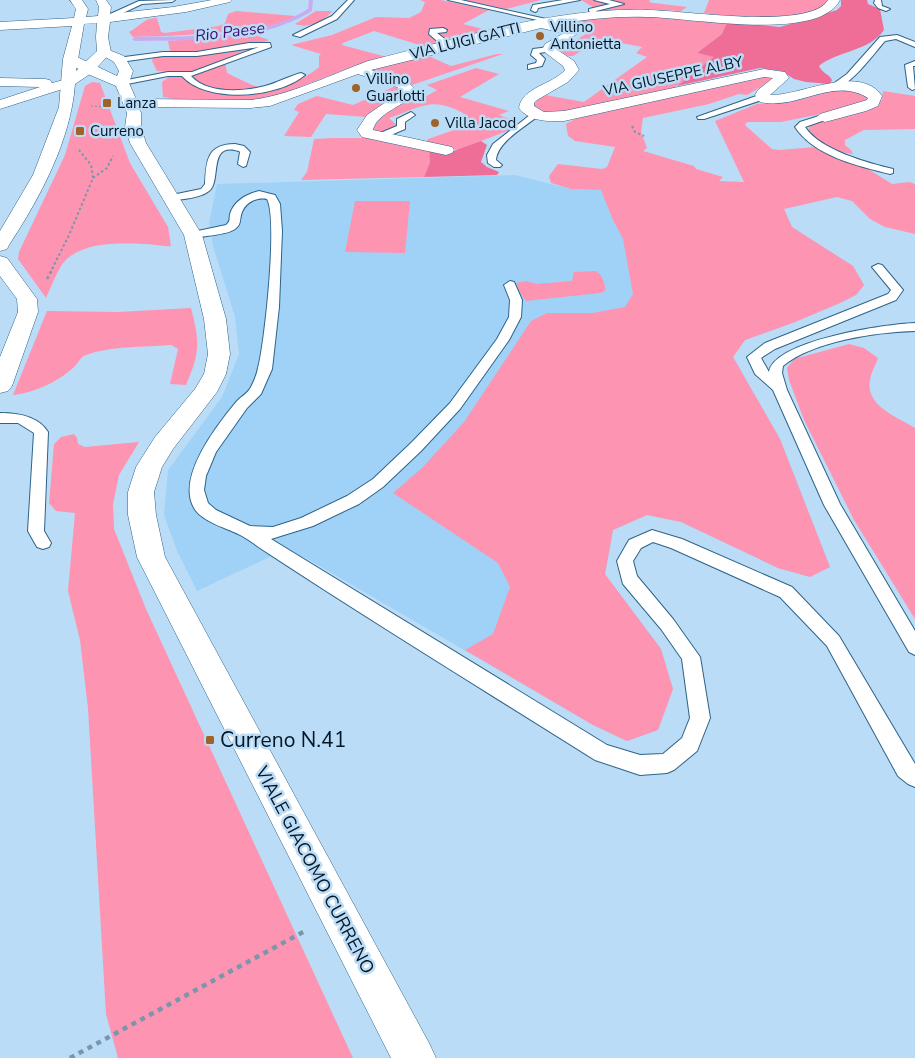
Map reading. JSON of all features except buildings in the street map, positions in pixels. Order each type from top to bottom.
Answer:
[{"type":"street","points":[[76,0],[102,37],[104,52]]},
{"type":"street","points":[[0,245],[40,176],[66,107],[70,59],[91,20],[104,7],[100,0]]},
{"type":"street","points":[[0,26],[91,20],[190,9],[226,0]]},
{"type":"street","name":"VIA LUIGI GATTI","points":[[131,103],[265,103],[355,69],[447,45],[545,23],[595,15],[698,9],[762,22],[787,22],[827,10],[833,6],[834,0]]},
{"type":"street","points":[[536,114],[526,108],[527,101],[568,76],[572,70],[569,64],[549,49],[572,33],[569,30],[545,23]]},
{"type":"street","points":[[104,52],[120,60]]},
{"type":"street","points":[[0,105],[67,83],[88,69],[104,52]]},
{"type":"street","points":[[70,59],[88,69],[122,83]]},
{"type":"street","name":"VIALE GIACOMO CURRENO","points":[[120,60],[126,71],[122,83],[134,113],[134,127],[138,143],[193,235],[215,319],[219,354],[215,374],[205,392],[164,443],[149,467],[141,492],[142,515],[151,557],[414,1058]]},
{"type":"street","name":"VIA LUIGI GATTI","points":[[355,69],[410,89],[409,93],[372,118],[366,126],[365,130],[368,134],[381,136]]},
{"type":"street","name":"VIA GIUSEPPE ALBY","points":[[536,114],[548,117],[564,116],[761,73],[780,75],[782,81],[763,93],[762,97]]},
{"type":"street","points":[[0,82],[67,83]]},
{"type":"street","points":[[762,97],[775,100],[836,86],[865,89],[875,96],[872,102],[861,108],[825,117]]},
{"type":"street","points":[[381,136],[446,150]]},
{"type":"street","points":[[0,262],[27,299],[28,312],[0,386]]},
{"type":"lane","points":[[91,20],[141,2],[172,0]]},
{"type":"lane","points":[[297,34],[320,26],[339,14],[351,0]]},
{"type":"lane","points":[[451,0],[545,23]]},
{"type":"lane","points":[[535,10],[535,6],[541,4],[577,0]]},
{"type":"lane","points":[[595,15],[591,10],[621,4],[597,0]]},
{"type":"lane","points":[[878,0],[880,6],[886,9]]},
{"type":"lane","points":[[443,30],[434,31],[433,34],[447,45]]},
{"type":"lane","points":[[836,86],[850,76],[883,39],[897,37],[915,45]]},
{"type":"lane","points":[[120,60],[163,54],[197,54],[249,45],[268,45],[268,47],[204,71],[168,74],[122,83]]},
{"type":"lane","points":[[531,67],[539,64],[541,59],[535,55],[536,51],[549,49]]},
{"type":"lane","points":[[912,87],[910,65],[915,63]]},
{"type":"lane","points":[[184,74],[194,85],[228,92],[262,90],[301,75]]},
{"type":"lane","points":[[701,118],[762,97]]},
{"type":"lane","points":[[497,165],[491,161],[490,154],[502,138],[516,130],[536,114]]},
{"type":"lane","points":[[381,136],[402,128],[400,121],[411,115]]},
{"type":"lane","points":[[825,117],[803,124],[800,127],[801,130],[817,144],[860,162],[890,171]]},
{"type":"lane","points":[[171,198],[204,191],[210,185],[212,158],[216,151],[225,147],[243,149],[245,152],[243,164]]},
{"type":"lane","points":[[193,235],[230,228],[235,223],[236,212],[244,201],[252,196],[266,194],[271,197],[275,204],[277,231],[275,252],[276,274],[265,369],[256,390],[209,451],[198,476],[196,490],[201,506],[210,514],[248,532],[320,579],[602,753],[640,764],[667,763],[690,744],[700,718],[691,657],[667,624],[629,579],[625,560],[635,544],[652,536],[676,542],[786,592],[833,640],[905,770],[915,777]]},
{"type":"lane","points":[[780,390],[760,371],[754,357],[770,346],[892,297],[898,290],[878,267]]},
{"type":"lane","points":[[248,532],[273,534],[307,522],[353,500],[378,483],[455,406],[503,340],[515,317],[516,300],[510,285]]},
{"type":"lane","points":[[915,327],[831,340],[794,352],[778,363],[775,372],[780,390],[832,505],[915,646]]},
{"type":"lane","points":[[0,418],[18,417],[32,423],[41,432],[36,530],[44,543]]},
{"type":"path","points":[[66,107],[87,105],[111,107]]},
{"type":"path","points":[[27,299],[47,280],[69,235],[93,178],[91,165],[78,149]]},
{"type":"path","points":[[70,1058],[299,935],[336,909]]},
{"type":"shaded area","points":[[420,0],[441,0],[489,10],[463,24],[487,30],[487,32],[426,47],[374,31],[342,45],[387,57],[355,66],[271,98],[254,101],[179,100],[163,97],[162,82],[170,76],[169,72],[157,71],[152,61],[153,58],[166,55],[170,51],[168,41],[252,34],[269,40],[228,58],[225,61],[227,73],[260,88],[278,86],[301,78],[319,67],[319,56],[321,54],[291,45],[332,35],[376,17],[409,18],[421,12],[425,2]]},
{"type":"shaded area","points":[[464,0],[541,0],[506,9]]},
{"type":"shaded area","points":[[581,0],[650,0],[649,2],[687,7],[681,11],[643,9],[601,12]]},
{"type":"shaded area","points":[[709,0],[827,0],[821,8],[809,13],[791,16],[751,17],[704,13]]},
{"type":"shaded area","points":[[841,0],[867,0],[868,4],[880,9],[884,30],[878,37],[862,47],[835,57],[819,66],[832,80],[830,84],[806,82],[794,79],[782,71],[760,68],[677,86],[714,57],[697,53],[722,34],[727,22],[780,27],[837,10],[841,6]]},
{"type":"shaded area","points":[[236,11],[295,16],[283,22],[265,27],[218,33],[133,37],[129,32],[153,18],[157,18],[161,32],[165,33],[219,26],[225,23],[228,14]]},
{"type":"shaded area","points":[[316,11],[332,11],[325,18],[310,25],[295,24]]},
{"type":"shaded area","points":[[626,15],[727,22],[722,34],[697,53],[715,57],[674,88],[557,113],[544,113],[534,108],[535,101],[545,95],[584,102],[647,57],[636,53],[642,47],[601,39],[573,56],[568,56],[559,51],[589,32],[560,25],[562,22]]},
{"type":"shaded area","points":[[503,54],[409,86],[370,70],[426,55],[451,66]]},
{"type":"shaded area","points":[[476,68],[499,74],[460,97],[509,111],[499,115],[517,122],[507,131],[458,150],[426,142],[428,139],[457,129],[468,116],[437,104],[420,107],[389,118],[398,126],[385,133],[371,129],[373,122],[413,94],[425,97],[437,90],[427,85]]},
{"type":"shaded area","points":[[763,76],[774,79],[747,95],[739,94],[709,104],[643,118],[641,132],[647,148],[643,151],[723,177],[719,181],[744,182],[715,121],[757,104],[795,101],[835,90],[851,89],[867,97],[867,102],[840,110],[781,122],[748,122],[745,124],[772,149],[816,147],[868,169],[892,184],[909,182],[915,184],[915,234],[885,227],[870,219],[852,201],[837,197],[784,209],[792,227],[853,266],[864,285],[856,295],[840,303],[745,340],[733,357],[780,439],[830,567],[810,577],[778,568],[681,522],[647,515],[613,530],[605,574],[661,649],[673,689],[658,730],[627,741],[593,725],[465,650],[493,634],[510,587],[498,563],[393,493],[422,468],[464,422],[531,321],[547,313],[593,313],[625,307],[633,294],[623,239],[601,190],[571,189],[551,183],[549,176],[558,164],[602,169],[607,167],[615,147],[575,141],[568,136],[566,124],[577,118]]},
{"type":"shaded area","points":[[92,82],[100,83],[130,163],[168,227],[171,246],[111,244],[99,245],[77,252],[61,266],[46,298],[18,259],[19,252],[65,155],[85,86]]},
{"type":"shaded area","points":[[396,86],[403,90],[401,94],[366,117],[326,114],[311,137],[284,136],[299,112],[294,110],[298,104],[317,96],[353,105]]},
{"type":"shaded area","points":[[883,91],[915,96],[915,129],[864,130],[845,140],[845,145],[853,154],[828,146],[808,131],[810,126],[817,123],[876,105],[882,100]]},
{"type":"shaded area","points":[[367,138],[429,151],[430,162],[424,177],[301,180],[307,172],[314,139]]},
{"type":"shaded area","points":[[481,141],[487,145],[481,162],[499,172],[497,175],[424,177],[430,162],[429,151],[451,152]]},
{"type":"shaded area","points":[[515,175],[571,189],[601,190],[784,209],[792,227],[853,266],[864,285],[856,295],[840,303],[745,340],[733,357],[780,439],[830,567],[810,577],[778,568],[681,522],[647,515],[613,530],[605,574],[661,649],[673,689],[658,730],[627,741],[593,725],[304,557],[291,553],[272,556],[197,591],[177,551],[164,515],[168,470],[222,397],[239,354],[235,317],[213,246],[209,223],[217,184]]},
{"type":"shaded area","points":[[355,201],[410,201],[405,253],[345,252]]},
{"type":"shaded area","points":[[596,271],[602,277],[605,286],[605,291],[600,293],[526,301],[516,283],[527,281],[536,284],[572,281],[574,272]]},
{"type":"shaded area","points":[[191,308],[196,330],[197,347],[194,364],[186,385],[170,384],[178,349],[171,345],[117,348],[86,355],[67,373],[53,382],[29,392],[13,395],[47,311],[118,312]]},
{"type":"shaded area","points":[[849,344],[864,348],[878,358],[871,377],[870,389],[872,397],[877,404],[915,428],[915,619],[854,520],[804,420],[789,380],[787,368],[794,359]]},
{"type":"shaded area","points":[[74,434],[78,444],[85,447],[139,442],[119,475],[113,504],[114,529],[146,609],[353,1058],[118,1058],[106,1014],[88,708],[80,640],[68,591],[75,513],[56,511],[49,503],[54,444],[61,437]]},
{"type":"waterway","name":"Rio Paese","points":[[135,39],[227,35],[275,27],[295,20],[310,10],[311,0]]},
{"type":"place","name":"Villino Antonietta","points":[[540,36]]},
{"type":"place","name":"Villino Guarlotti","points":[[356,88]]},
{"type":"place","name":"Lanza","points":[[107,103]]},
{"type":"place","name":"Villa Jacod","points":[[435,123]]},
{"type":"place","name":"Curreno","points":[[80,131]]},
{"type":"place","name":"Curreno N.41","points":[[210,740]]}]
